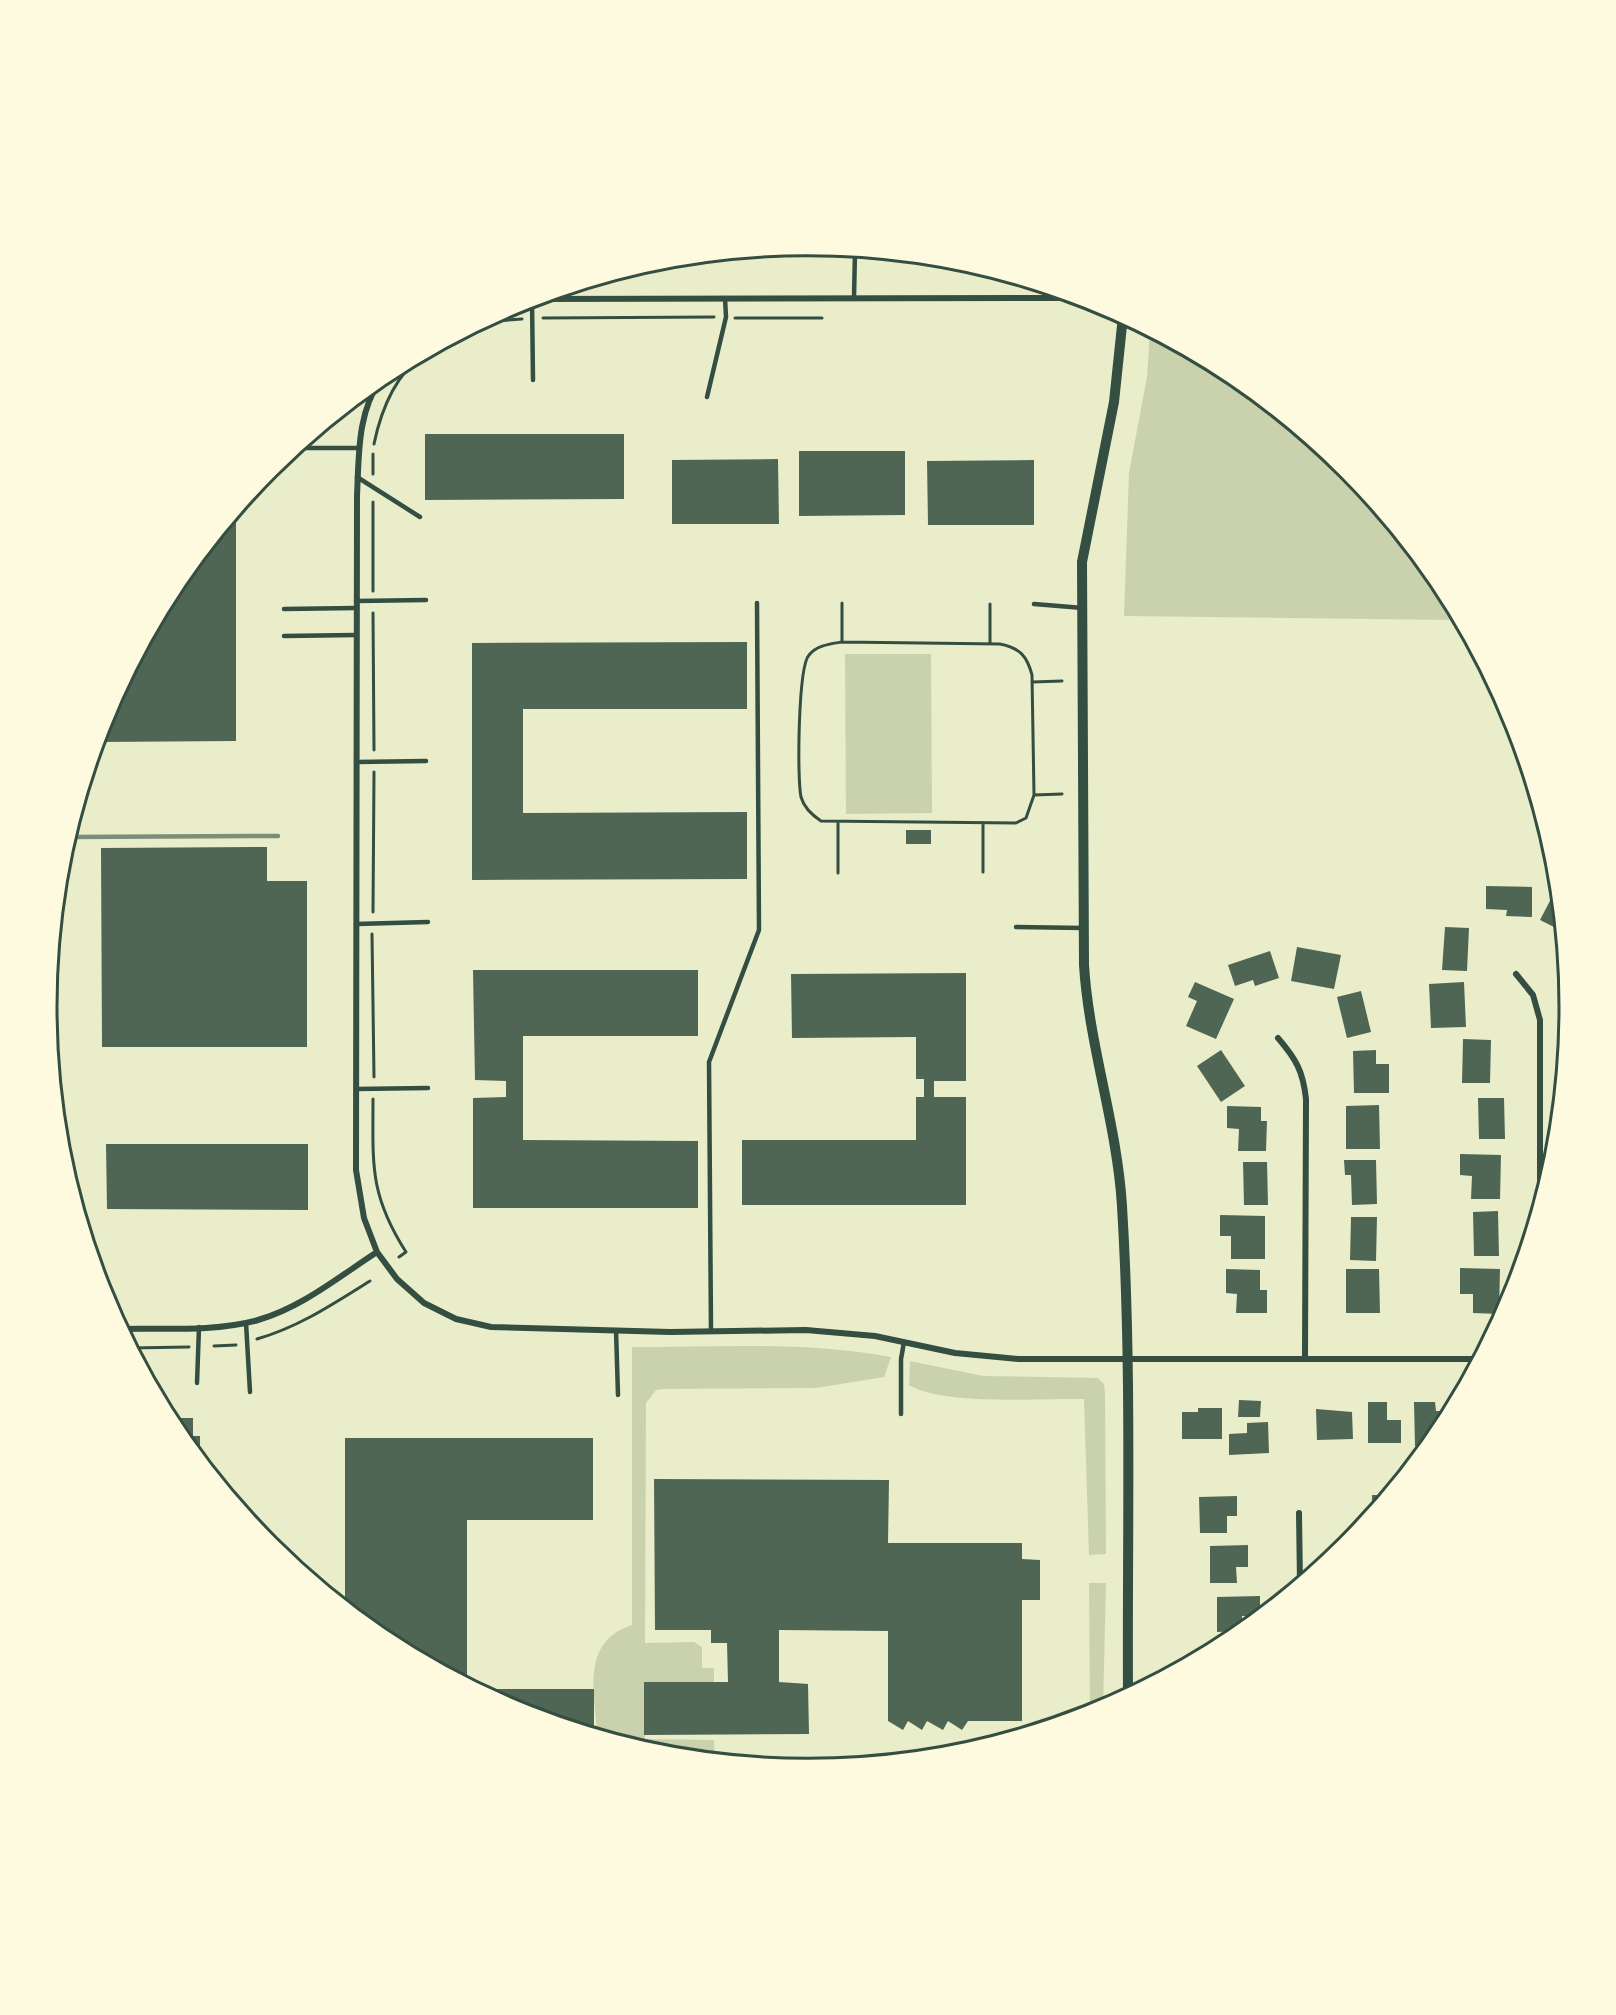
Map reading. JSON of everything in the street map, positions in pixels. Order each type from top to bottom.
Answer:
[{"type":"street","points":[[560,299],[1054,298]]},
{"type":"street","points":[[1122,326],[1114,402],[1082,562],[1086,998],[1119,1171],[1127,1359],[1128,1686]]},
{"type":"street","points":[[371,399],[359,448],[357,477],[356,1170],[364,1218],[377,1252],[397,1279],[424,1303],[456,1319],[491,1327],[711,1331],[806,1330],[875,1336],[955,1353],[1019,1359],[1471,1359]]},
{"type":"street","points":[[1516,974],[1533,995],[1540,1020],[1540,1174]]},
{"type":"street","points":[[1278,1038],[1292,1054],[1303,1075],[1306,1099],[1305,1358]]},
{"type":"street","points":[[129,1329],[246,1323],[278,1313],[377,1252]]},
{"type":"street","points":[[1299,1513],[1300,1575]]},
{"type":"lane","points":[[854,298],[855,258]]},
{"type":"lane","points":[[708,397],[726,317],[725,298]]},
{"type":"lane","points":[[533,309],[533,380]]},
{"type":"lane","points":[[308,448],[359,448]]},
{"type":"lane","points":[[357,477],[420,517]]},
{"type":"lane","points":[[284,609],[356,604],[373,600],[426,600]]},
{"type":"lane","points":[[711,1331],[709,1062],[759,930],[756,603]]},
{"type":"lane","points":[[1034,604],[1083,608]]},
{"type":"lane","points":[[284,636],[356,635]]},
{"type":"lane","points":[[356,762],[426,761]]},
{"type":"lane","points":[[356,924],[428,922]]},
{"type":"lane","points":[[1016,927],[1084,928]]},
{"type":"lane","points":[[356,1089],[428,1088]]},
{"type":"lane","points":[[246,1323],[249,1342],[250,1392]]},
{"type":"lane","points":[[197,1383],[200,1327]]},
{"type":"lane","points":[[616,1330],[618,1395]]},
{"type":"lane","points":[[901,1414],[904,1342]]},
{"type":"path","points":[[506,321],[822,318]]},
{"type":"path","points":[[399,1257],[405,1252],[385,1218],[375,1184],[373,448],[382,413],[404,375]]},
{"type":"path","points":[[842,603],[842,642]]},
{"type":"path","points":[[990,604],[990,644]]},
{"type":"path","points":[[842,642],[990,644],[1012,646],[1028,659],[1032,682],[1034,795],[1026,818],[1016,823],[983,824],[838,823],[821,821],[810,814],[801,795],[800,682],[808,655],[823,645],[842,642]]},
{"type":"path","points":[[1032,682],[1062,681]]},
{"type":"path","points":[[1034,795],[1062,794]]},
{"type":"path","points":[[838,823],[838,873]]},
{"type":"path","points":[[983,824],[983,872]]},
{"type":"path","points":[[214,1347],[233,1346],[284,1332],[369,1281]]},
{"type":"path","points":[[138,1348],[190,1347]]},
{"type":"green space","points":[[1149,339],[1184,357],[1265,412],[1339,476],[1373,512],[1404,550],[1451,620],[1124,616],[1129,473],[1147,377]]},
{"type":"green space","points":[[845,654],[931,654],[932,813],[846,814]]},
{"type":"green space","points":[[632,1347],[794,1347],[891,1357],[884,1377],[816,1388],[664,1389],[656,1390],[646,1403],[645,1643],[694,1642],[702,1647],[702,1668],[714,1668],[714,1682],[644,1682],[645,1739],[714,1740],[715,1752],[661,1744],[596,1728],[593,1686],[598,1656],[604,1643],[615,1633],[632,1625]]},
{"type":"green space","points":[[910,1361],[983,1376],[1098,1378],[1104,1384],[1105,1394],[1106,1554],[1089,1555],[1084,1399],[968,1398],[925,1392],[909,1385]]},
{"type":"green space","points":[[1089,1583],[1106,1583],[1103,1697],[1090,1703]]},
{"type":"building","points":[[425,434],[624,434],[624,499],[425,500]]},
{"type":"building","points":[[799,451],[905,451],[905,515],[799,516]]},
{"type":"building","points":[[778,459],[779,524],[672,524],[672,460]]},
{"type":"building","points":[[1034,460],[1034,525],[928,525],[927,461]]},
{"type":"building","points":[[236,521],[236,741],[106,742],[134,675],[158,632],[212,550]]},
{"type":"building","points":[[747,642],[747,709],[523,709],[523,813],[747,812],[747,879],[472,880],[472,643]]},
{"type":"building","points":[[906,830],[931,830],[931,844],[906,844]]},
{"type":"building","points":[[267,847],[267,881],[307,881],[307,1047],[102,1047],[101,848]]},
{"type":"building","points":[[1486,886],[1532,887],[1532,917],[1506,916],[1507,910],[1486,909]]},
{"type":"building","points":[[1551,898],[1554,927],[1540,920]]},
{"type":"building","points":[[1445,927],[1469,928],[1467,971],[1442,970]]},
{"type":"building","points":[[1297,947],[1341,955],[1334,989],[1291,981]]},
{"type":"building","points":[[1270,951],[1279,978],[1255,986],[1253,980],[1235,986],[1228,965]]},
{"type":"building","points":[[473,970],[698,970],[698,1036],[523,1036],[523,1140],[698,1141],[698,1208],[473,1208],[473,1098],[506,1097],[506,1081],[475,1080]]},
{"type":"building","points":[[966,973],[966,1081],[934,1081],[934,1097],[966,1097],[966,1205],[742,1205],[742,1140],[916,1140],[916,1097],[924,1097],[924,1079],[916,1079],[916,1037],[792,1038],[791,974]]},
{"type":"building","points":[[1195,982],[1234,999],[1216,1039],[1186,1026],[1197,1001],[1188,997]]},
{"type":"building","points":[[1464,982],[1466,1027],[1431,1028],[1429,984]]},
{"type":"building","points":[[1361,991],[1371,1032],[1347,1038],[1337,997]]},
{"type":"building","points":[[1463,1039],[1491,1040],[1490,1083],[1462,1083]]},
{"type":"building","points":[[1221,1050],[1245,1086],[1221,1102],[1197,1066]]},
{"type":"building","points":[[1376,1050],[1376,1064],[1389,1064],[1389,1093],[1354,1093],[1353,1051]]},
{"type":"building","points":[[1478,1098],[1504,1098],[1505,1139],[1479,1139]]},
{"type":"building","points":[[1379,1105],[1380,1149],[1346,1149],[1346,1106]]},
{"type":"building","points":[[1227,1106],[1261,1107],[1261,1121],[1267,1121],[1266,1151],[1238,1151],[1239,1129],[1227,1128]]},
{"type":"building","points":[[106,1144],[308,1144],[308,1210],[107,1209]]},
{"type":"building","points":[[1460,1154],[1501,1155],[1500,1199],[1471,1199],[1472,1176],[1460,1175]]},
{"type":"building","points":[[1344,1160],[1376,1160],[1377,1204],[1352,1205],[1351,1175],[1345,1175]]},
{"type":"building","points":[[1243,1162],[1267,1162],[1268,1205],[1244,1205]]},
{"type":"building","points":[[1498,1211],[1499,1256],[1474,1256],[1473,1212]]},
{"type":"building","points":[[1220,1215],[1265,1216],[1265,1259],[1231,1259],[1231,1236],[1220,1236]]},
{"type":"building","points":[[1351,1217],[1377,1217],[1376,1261],[1350,1260]]},
{"type":"building","points":[[1460,1268],[1500,1269],[1499,1301],[1494,1314],[1473,1313],[1473,1294],[1460,1294]]},
{"type":"building","points":[[1226,1269],[1260,1270],[1260,1290],[1267,1290],[1267,1313],[1236,1313],[1237,1294],[1226,1293]]},
{"type":"building","points":[[1346,1269],[1379,1269],[1380,1313],[1346,1313]]},
{"type":"building","points":[[1239,1400],[1261,1401],[1260,1417],[1238,1417]]},
{"type":"building","points":[[1368,1402],[1387,1402],[1387,1420],[1401,1420],[1401,1443],[1368,1443]]},
{"type":"building","points":[[1414,1402],[1435,1402],[1436,1411],[1441,1411],[1417,1446],[1415,1446]]},
{"type":"building","points":[[1198,1408],[1222,1408],[1222,1439],[1182,1439],[1182,1412],[1198,1412]]},
{"type":"building","points":[[1316,1409],[1352,1412],[1353,1439],[1317,1440]]},
{"type":"building","points":[[180,1418],[193,1418],[193,1436],[200,1436],[200,1448]]},
{"type":"building","points":[[1268,1422],[1269,1453],[1229,1455],[1229,1434],[1247,1433],[1247,1423]]},
{"type":"building","points":[[345,1438],[593,1438],[593,1520],[467,1520],[467,1676],[432,1658],[391,1632],[345,1598]]},
{"type":"building","points":[[654,1479],[889,1480],[888,1543],[1022,1543],[1022,1559],[1040,1560],[1040,1600],[1022,1600],[1022,1721],[968,1721],[962,1730],[948,1721],[943,1730],[927,1721],[922,1730],[908,1721],[903,1730],[888,1721],[888,1631],[779,1630],[779,1682],[808,1684],[809,1734],[644,1735],[644,1682],[728,1682],[727,1643],[711,1643],[711,1630],[655,1630]]},
{"type":"building","points":[[1372,1495],[1380,1495],[1373,1503]]},
{"type":"building","points":[[1237,1496],[1237,1516],[1227,1516],[1227,1533],[1200,1533],[1199,1497]]},
{"type":"building","points":[[1248,1545],[1248,1567],[1236,1567],[1237,1583],[1210,1583],[1210,1546]]},
{"type":"building","points":[[1260,1596],[1260,1607],[1247,1616],[1242,1616],[1242,1620],[1225,1632],[1217,1632],[1217,1597]]},
{"type":"building","points":[[494,1689],[594,1689],[594,1727],[567,1719]]},
{"type":"railway","points":[[77,837],[278,836]]}]
